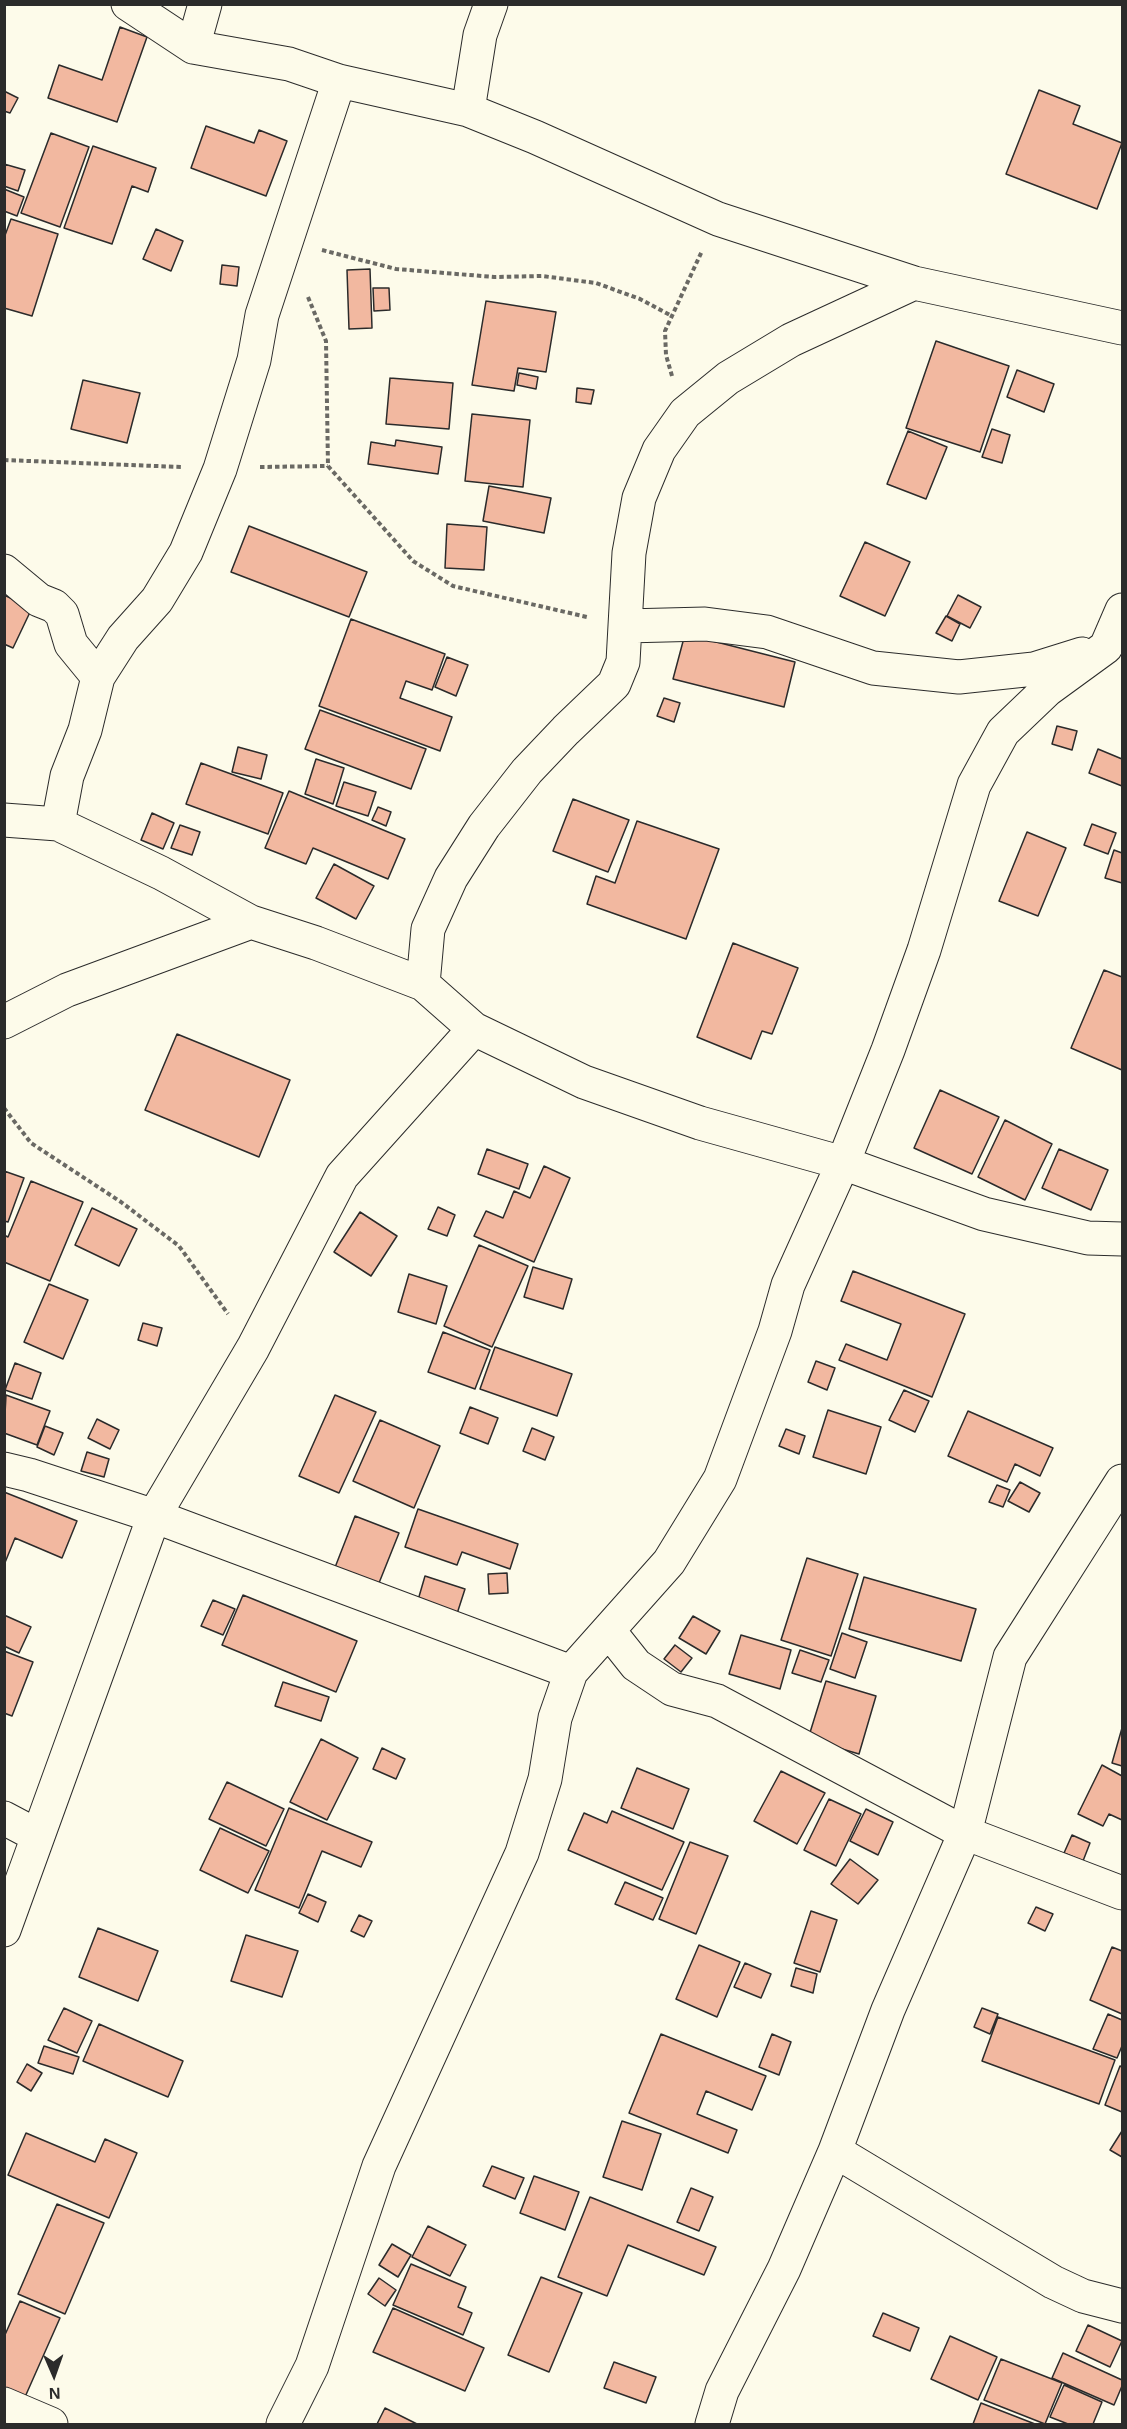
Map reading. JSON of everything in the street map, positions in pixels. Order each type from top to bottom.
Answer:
[{"type":"street","points":[[128,4],[193,46],[289,64],[339,81],[468,110],[718,219],[914,283],[1122,328]]},
{"type":"street","points":[[193,46],[205,4]]},
{"type":"street","points":[[468,110],[480,35],[491,4]]},
{"type":"street","points":[[58,824],[67,776],[85,730],[98,677],[123,638],[156,600],[186,552],[220,469],[254,360],[262,315],[339,81]]},
{"type":"street","points":[[423,984],[428,929],[451,878],[484,826],[527,771],[614,684],[623,662],[629,553],[639,498],[659,450],[685,413],[728,378],[791,340],[914,283]]},
{"type":"street","points":[[4,571],[39,600],[54,606],[62,614],[71,644],[98,677]]},
{"type":"street","points":[[283,2424],[312,2366],[379,2166],[522,1853],[545,1779],[555,1718],[571,1672],[669,1562],[720,1479],[775,1331],[788,1285],[843,1163],[888,1050],[924,950],[974,785],[1003,732],[1047,690],[1106,648],[1122,610]]},
{"type":"street","points":[[626,626],[705,624],[766,632],[873,668],[959,677],[1034,669],[1106,648]]},
{"type":"street","points":[[4,820],[58,824],[161,873],[251,922],[316,943],[423,984],[474,1029],[584,1082],[700,1123],[843,1163],[984,1214],[1088,1238],[1122,1239]]},
{"type":"street","points":[[4,1022],[67,990],[251,922]]},
{"type":"street","points":[[4,1929],[154,1516],[253,1348],[342,1176],[474,1029]]},
{"type":"street","points":[[4,1469],[154,1516],[571,1672]]},
{"type":"street","points":[[712,2424],[722,2391],[784,2269],[835,2151],[888,2010],[965,1833],[1010,1657],[1122,1481]]},
{"type":"street","points":[[609,1630],[636,1665],[672,1689],[717,1701],[965,1833],[1122,1893]]},
{"type":"street","points":[[4,1818],[38,1836]]},
{"type":"street","points":[[835,2151],[1053,2282],[1083,2296],[1122,2306]]},
{"type":"street","points":[[4,2404],[51,2424]]},
{"type":"path","points":[[685,413],[666,355],[665,331],[670,315],[718,219]]},
{"type":"path","points":[[286,240],[396,269],[494,277],[542,276],[596,283],[640,299],[670,315]]},
{"type":"path","points":[[286,240],[326,341],[328,466],[413,561],[453,586],[626,626]]},
{"type":"path","points":[[4,460],[220,469],[328,466]]},
{"type":"path","points":[[4,1108],[31,1143],[121,1202],[179,1246],[253,1348]]},
{"type":"building","points":[[120,27],[147,37],[117,122],[48,98],[59,65],[102,80]]},
{"type":"building","points":[[1039,90],[1080,106],[1073,124],[1122,143],[1097,209],[1006,174]]},
{"type":"building","points":[[4,91],[18,98],[10,113],[4,111]]},
{"type":"building","points":[[206,126],[254,143],[259,130],[287,141],[266,196],[191,168]]},
{"type":"building","points":[[51,133],[89,147],[60,227],[21,213]]},
{"type":"building","points":[[93,146],[156,168],[148,192],[132,186],[112,244],[64,228]]},
{"type":"building","points":[[4,164],[25,170],[18,191],[4,186]]},
{"type":"building","points":[[4,189],[24,197],[17,216],[4,211]]},
{"type":"building","points":[[11,219],[58,234],[32,316],[4,308],[4,238]]},
{"type":"building","points":[[156,229],[183,241],[171,271],[143,259]]},
{"type":"building","points":[[222,265],[239,267],[237,286],[220,284]]},
{"type":"building","points":[[370,269],[372,328],[349,329],[347,270]]},
{"type":"building","points":[[373,288],[389,288],[390,310],[374,311]]},
{"type":"building","points":[[486,301],[556,312],[546,372],[518,368],[514,391],[472,385]]},
{"type":"building","points":[[936,341],[1009,366],[980,452],[906,428]]},
{"type":"building","points":[[1017,370],[1054,384],[1044,412],[1007,397]]},
{"type":"building","points":[[519,373],[538,377],[536,389],[517,385]]},
{"type":"building","points":[[390,378],[453,383],[449,429],[386,424]]},
{"type":"building","points":[[83,380],[140,393],[127,443],[71,429]]},
{"type":"building","points":[[577,388],[594,390],[591,404],[576,402]]},
{"type":"building","points":[[472,414],[530,420],[523,487],[465,481]]},
{"type":"building","points":[[992,429],[1010,435],[1002,463],[982,457]]},
{"type":"building","points":[[908,431],[947,447],[926,499],[887,484]]},
{"type":"building","points":[[396,440],[442,447],[438,474],[368,464],[371,442],[395,446]]},
{"type":"building","points":[[489,486],[551,498],[544,533],[483,521]]},
{"type":"building","points":[[447,524],[487,527],[484,570],[445,568]]},
{"type":"building","points":[[249,526],[367,572],[349,617],[231,572]]},
{"type":"building","points":[[865,542],[910,562],[885,616],[840,596]]},
{"type":"building","points":[[4,595],[32,608],[13,648],[4,644]]},
{"type":"building","points":[[958,595],[981,607],[970,628],[947,616]]},
{"type":"building","points":[[946,616],[960,624],[952,641],[936,633]]},
{"type":"building","points":[[351,619],[445,654],[432,690],[406,681],[400,698],[452,717],[440,751],[319,706]]},
{"type":"building","points":[[685,634],[795,662],[784,707],[673,679]]},
{"type":"building","points":[[447,657],[468,665],[456,696],[435,687]]},
{"type":"building","points":[[664,698],[680,703],[674,722],[657,716]]},
{"type":"building","points":[[320,710],[426,749],[411,789],[305,749]]},
{"type":"building","points":[[1057,726],[1077,731],[1072,750],[1052,744]]},
{"type":"building","points":[[238,747],[267,755],[261,779],[232,772]]},
{"type":"building","points":[[1098,749],[1122,759],[1122,786],[1089,773]]},
{"type":"building","points":[[316,759],[344,768],[333,804],[305,794]]},
{"type":"building","points":[[201,763],[283,793],[268,834],[186,804]]},
{"type":"building","points":[[344,782],[376,792],[368,816],[336,806]]},
{"type":"building","points":[[289,791],[405,839],[388,879],[313,848],[306,864],[265,848]]},
{"type":"building","points":[[573,799],[629,820],[608,872],[553,851]]},
{"type":"building","points":[[378,807],[391,812],[386,826],[372,820]]},
{"type":"building","points":[[152,813],[174,823],[163,849],[141,840]]},
{"type":"building","points":[[637,821],[719,849],[686,939],[587,904],[596,876],[615,883]]},
{"type":"building","points":[[1092,824],[1116,833],[1108,854],[1084,845]]},
{"type":"building","points":[[180,825],[200,832],[192,855],[171,848]]},
{"type":"building","points":[[1027,832],[1066,848],[1038,916],[999,901]]},
{"type":"building","points":[[1114,850],[1122,853],[1122,883],[1105,878]]},
{"type":"building","points":[[334,864],[374,886],[356,919],[316,898]]},
{"type":"building","points":[[733,943],[798,968],[772,1034],[762,1031],[751,1059],[697,1037]]},
{"type":"building","points":[[1104,970],[1122,977],[1122,1070],[1071,1048]]},
{"type":"building","points":[[177,1034],[290,1080],[259,1157],[145,1110]]},
{"type":"building","points":[[940,1090],[999,1117],[972,1174],[914,1148]]},
{"type":"building","points":[[1005,1120],[1052,1144],[1025,1200],[978,1177]]},
{"type":"building","points":[[487,1149],[528,1164],[519,1189],[478,1174]]},
{"type":"building","points":[[1059,1149],[1108,1170],[1091,1210],[1042,1188]]},
{"type":"building","points":[[544,1166],[570,1178],[534,1262],[474,1236],[486,1211],[503,1218],[514,1191],[530,1198]]},
{"type":"building","points":[[4,1171],[24,1178],[8,1222],[4,1221]]},
{"type":"building","points":[[31,1181],[83,1202],[50,1281],[4,1262],[4,1235],[8,1237]]},
{"type":"building","points":[[438,1207],[455,1215],[447,1236],[428,1229]]},
{"type":"building","points":[[92,1208],[137,1229],[119,1266],[75,1245]]},
{"type":"building","points":[[360,1212],[397,1236],[371,1276],[334,1252]]},
{"type":"building","points":[[479,1245],[528,1266],[492,1347],[444,1326]]},
{"type":"building","points":[[533,1267],[572,1279],[563,1309],[524,1297]]},
{"type":"building","points":[[853,1271],[965,1314],[932,1397],[839,1360],[846,1344],[887,1360],[901,1324],[841,1301]]},
{"type":"building","points":[[409,1274],[447,1286],[436,1324],[398,1312]]},
{"type":"building","points":[[49,1284],[88,1300],[63,1359],[24,1342]]},
{"type":"building","points":[[143,1323],[162,1328],[157,1346],[138,1340]]},
{"type":"building","points":[[443,1332],[490,1350],[475,1389],[428,1372]]},
{"type":"building","points":[[495,1347],[572,1374],[557,1416],[480,1389]]},
{"type":"building","points":[[816,1361],[835,1368],[827,1390],[808,1382]]},
{"type":"building","points":[[15,1363],[41,1373],[32,1399],[5,1390]]},
{"type":"building","points":[[904,1390],[929,1401],[915,1432],[889,1420]]},
{"type":"building","points":[[6,1395],[50,1411],[37,1445],[4,1433]]},
{"type":"building","points":[[335,1395],[376,1412],[339,1493],[299,1476]]},
{"type":"building","points":[[470,1407],[498,1418],[488,1444],[460,1433]]},
{"type":"building","points":[[828,1410],[881,1427],[866,1474],[813,1457]]},
{"type":"building","points":[[968,1411],[1053,1448],[1040,1476],[1015,1464],[1007,1482],[948,1456]]},
{"type":"building","points":[[97,1419],[119,1430],[110,1449],[88,1438]]},
{"type":"building","points":[[380,1420],[440,1446],[414,1508],[353,1481]]},
{"type":"building","points":[[45,1426],[63,1433],[54,1455],[37,1447]]},
{"type":"building","points":[[532,1428],[554,1437],[545,1460],[523,1451]]},
{"type":"building","points":[[786,1429],[805,1436],[799,1454],[779,1446]]},
{"type":"building","points":[[87,1452],[109,1459],[104,1477],[81,1471]]},
{"type":"building","points":[[1020,1482],[1040,1493],[1029,1512],[1008,1501]]},
{"type":"building","points":[[997,1485],[1010,1490],[1003,1507],[989,1502]]},
{"type":"building","points":[[4,1492],[77,1521],[62,1558],[15,1538],[4,1565]]},
{"type":"building","points":[[418,1509],[518,1544],[510,1569],[462,1552],[457,1565],[405,1547]]},
{"type":"building","points":[[355,1516],[399,1533],[377,1588],[334,1570]]},
{"type":"building","points":[[807,1558],[858,1574],[831,1656],[781,1640]]},
{"type":"building","points":[[507,1573],[508,1593],[489,1594],[488,1574]]},
{"type":"building","points":[[425,1576],[465,1589],[455,1620],[416,1607]]},
{"type":"building","points":[[864,1577],[976,1609],[961,1661],[849,1629]]},
{"type":"building","points":[[243,1595],[357,1641],[336,1692],[222,1645]]},
{"type":"building","points":[[213,1600],[235,1609],[223,1635],[201,1626]]},
{"type":"building","points":[[4,1615],[31,1627],[19,1653],[4,1646]]},
{"type":"building","points":[[693,1616],[720,1631],[706,1654],[679,1638]]},
{"type":"building","points":[[842,1633],[867,1642],[855,1678],[830,1669]]},
{"type":"building","points":[[741,1635],[791,1650],[780,1689],[729,1674]]},
{"type":"building","points":[[675,1645],[692,1658],[681,1672],[664,1659]]},
{"type":"building","points":[[800,1650],[829,1660],[821,1682],[792,1673]]},
{"type":"building","points":[[4,1651],[33,1662],[12,1716],[4,1713]]},
{"type":"building","points":[[826,1681],[876,1696],[859,1754],[808,1739]]},
{"type":"building","points":[[283,1682],[329,1697],[321,1721],[275,1706]]},
{"type":"building","points":[[1122,1728],[1122,1766],[1112,1763]]},
{"type":"building","points":[[321,1739],[358,1758],[327,1820],[290,1802]]},
{"type":"building","points":[[382,1748],[405,1759],[396,1779],[373,1769]]},
{"type":"building","points":[[1102,1765],[1122,1776],[1122,1820],[1109,1814],[1103,1826],[1078,1814]]},
{"type":"building","points":[[637,1768],[689,1789],[673,1829],[621,1808]]},
{"type":"building","points":[[781,1771],[825,1793],[797,1844],[754,1821]]},
{"type":"building","points":[[227,1782],[284,1809],[266,1846],[209,1819]]},
{"type":"building","points":[[829,1799],[861,1814],[836,1866],[804,1850]]},
{"type":"building","points":[[289,1808],[372,1842],[361,1867],[322,1851],[299,1908],[255,1890]]},
{"type":"building","points":[[866,1809],[893,1822],[878,1855],[850,1841]]},
{"type":"building","points":[[612,1811],[684,1842],[662,1890],[568,1850],[584,1813],[607,1823]]},
{"type":"building","points":[[220,1828],[269,1851],[248,1893],[200,1870]]},
{"type":"building","points":[[1072,1835],[1090,1843],[1083,1861],[1064,1853]]},
{"type":"building","points":[[690,1842],[728,1856],[696,1934],[659,1919]]},
{"type":"building","points":[[850,1859],[878,1880],[858,1904],[831,1884]]},
{"type":"building","points":[[625,1882],[663,1898],[653,1920],[615,1904]]},
{"type":"building","points":[[308,1894],[326,1902],[318,1922],[299,1913]]},
{"type":"building","points":[[1036,1907],[1053,1914],[1045,1931],[1028,1923]]},
{"type":"building","points":[[811,1911],[837,1920],[820,1972],[794,1963]]},
{"type":"building","points":[[359,1915],[372,1921],[364,1937],[351,1931]]},
{"type":"building","points":[[98,1928],[158,1951],[138,2001],[79,1977]]},
{"type":"building","points":[[246,1935],[298,1951],[282,1997],[231,1981]]},
{"type":"building","points":[[699,1945],[740,1962],[717,2017],[676,1999]]},
{"type":"building","points":[[1112,1947],[1122,1951],[1122,2014],[1090,2000]]},
{"type":"building","points":[[745,1963],[771,1974],[761,1998],[734,1987]]},
{"type":"building","points":[[796,1968],[817,1974],[813,1993],[791,1986]]},
{"type":"building","points":[[64,2008],[92,2021],[77,2053],[48,2040]]},
{"type":"building","points":[[982,2008],[998,2014],[990,2034],[974,2027]]},
{"type":"building","points":[[1108,2014],[1122,2020],[1122,2046],[1117,2058],[1093,2049]]},
{"type":"building","points":[[998,2017],[1115,2060],[1099,2104],[982,2061]]},
{"type":"building","points":[[99,2024],[183,2061],[168,2097],[83,2061]]},
{"type":"building","points":[[661,2034],[766,2076],[752,2110],[706,2091],[697,2114],[737,2130],[728,2153],[629,2113]]},
{"type":"building","points":[[772,2034],[791,2042],[779,2075],[759,2067]]},
{"type":"building","points":[[44,2046],[79,2057],[73,2074],[38,2063]]},
{"type":"building","points":[[27,2064],[42,2073],[31,2091],[17,2082]]},
{"type":"building","points":[[1120,2066],[1122,2067],[1122,2112],[1105,2105]]},
{"type":"building","points":[[622,2121],[661,2134],[642,2190],[603,2177]]},
{"type":"building","points":[[1122,2131],[1122,2157],[1110,2150]]},
{"type":"building","points":[[26,2133],[95,2162],[105,2139],[137,2153],[109,2218],[8,2175]]},
{"type":"building","points":[[492,2166],[524,2178],[515,2199],[483,2186]]},
{"type":"building","points":[[534,2176],[579,2192],[565,2230],[520,2213]]},
{"type":"building","points":[[691,2188],[713,2197],[699,2231],[677,2222]]},
{"type":"building","points":[[590,2197],[716,2247],[704,2275],[628,2245],[607,2296],[558,2277]]},
{"type":"building","points":[[57,2204],[104,2223],[65,2314],[18,2294]]},
{"type":"building","points":[[428,2226],[466,2245],[450,2276],[412,2257]]},
{"type":"building","points":[[392,2244],[411,2255],[398,2277],[379,2265]]},
{"type":"building","points":[[411,2264],[466,2287],[458,2307],[472,2313],[463,2335],[393,2305]]},
{"type":"building","points":[[541,2277],[582,2293],[549,2372],[508,2355]]},
{"type":"building","points":[[379,2278],[396,2290],[385,2306],[368,2294]]},
{"type":"building","points":[[20,2301],[60,2318],[25,2397],[4,2388],[4,2337]]},
{"type":"building","points":[[393,2308],[484,2348],[465,2391],[373,2352]]},
{"type":"building","points":[[883,2313],[919,2328],[910,2351],[873,2336]]},
{"type":"building","points":[[1088,2325],[1122,2341],[1110,2367],[1076,2351]]},
{"type":"building","points":[[950,2336],[997,2357],[978,2400],[931,2379]]},
{"type":"building","points":[[1063,2353],[1122,2380],[1122,2386],[1114,2405],[1052,2378]]},
{"type":"building","points":[[1001,2359],[1062,2383],[1045,2424],[984,2400]]},
{"type":"building","points":[[614,2362],[656,2377],[646,2403],[604,2388]]},
{"type":"building","points":[[1064,2385],[1102,2402],[1093,2424],[1068,2424],[1050,2417]]},
{"type":"building","points":[[981,2403],[1035,2424],[973,2424]]},
{"type":"building","points":[[385,2408],[417,2424],[377,2424]]}]
